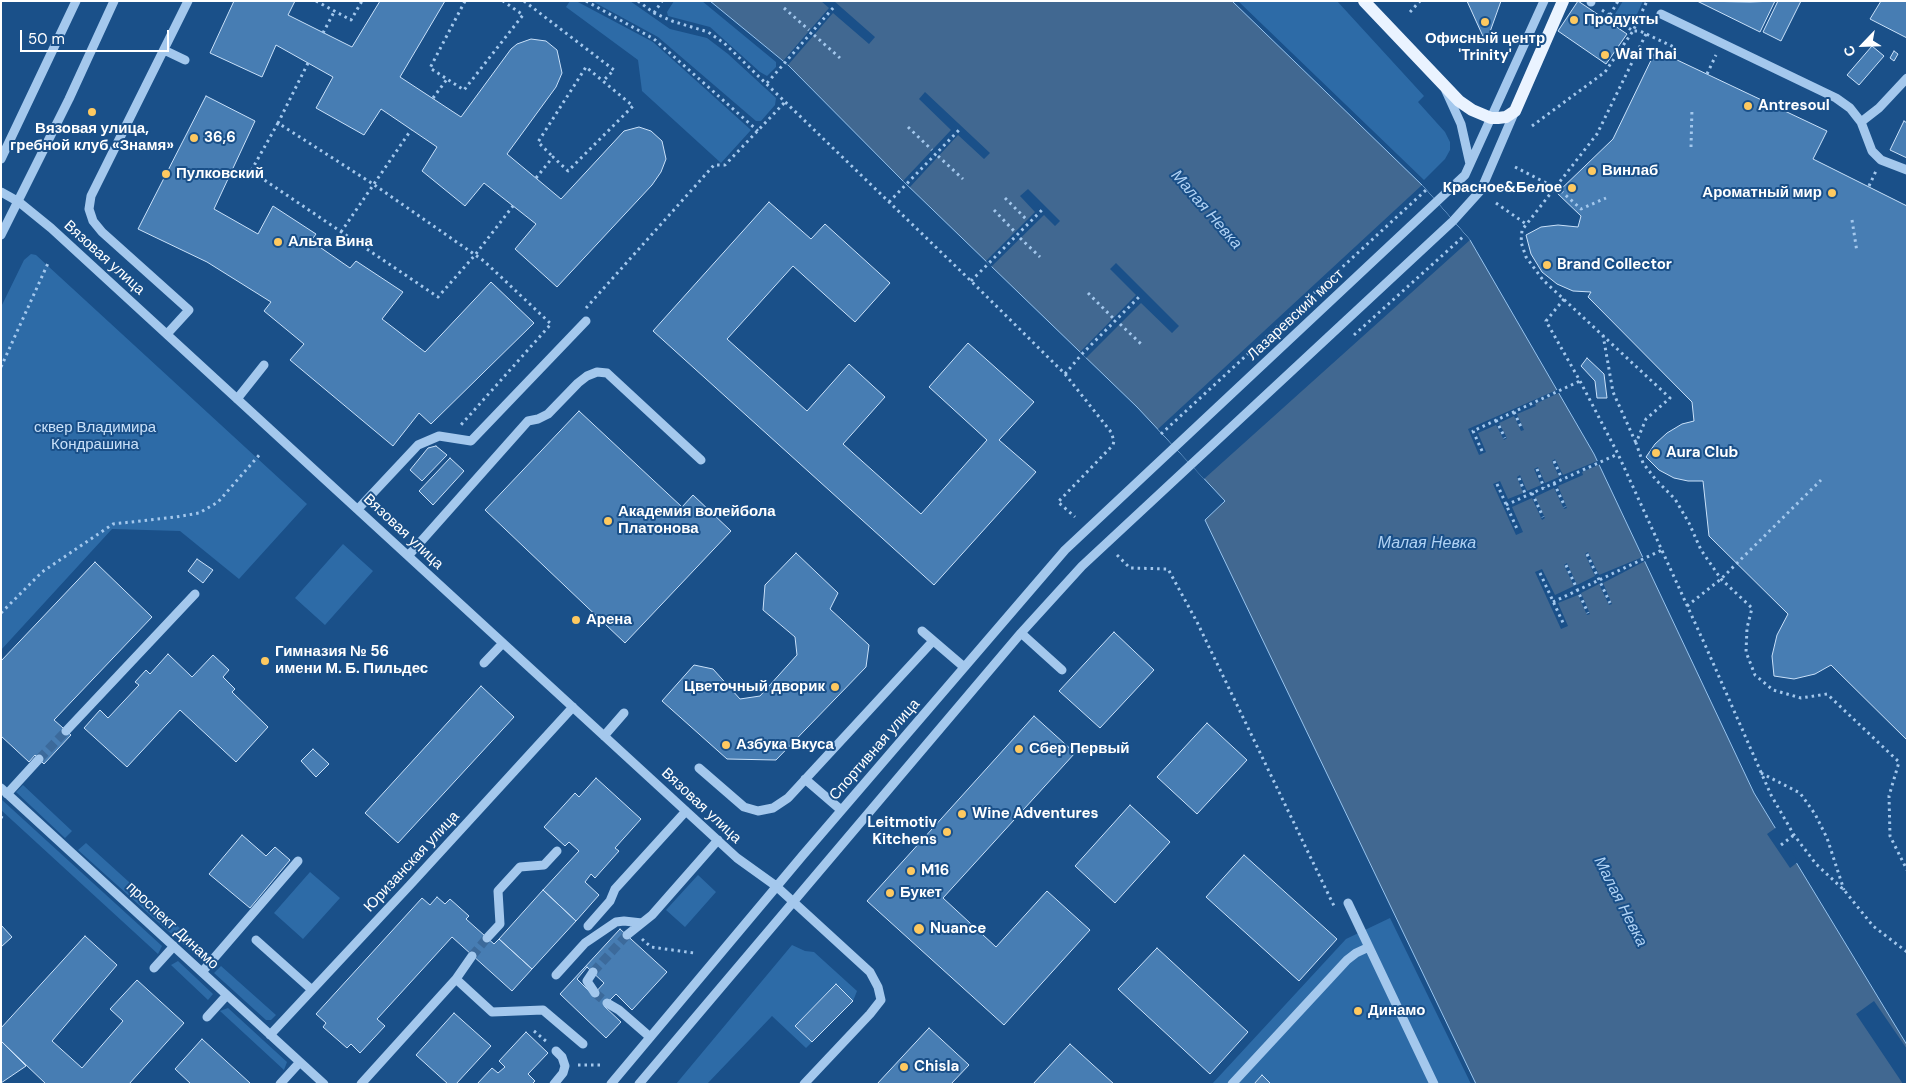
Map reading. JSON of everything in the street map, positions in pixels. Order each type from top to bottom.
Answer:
[{"type":"main road","points":[[1364,1],[1443,86],[1465,106],[1490,118],[1506,116],[1515,111],[1563,1]]},
{"type":"street","points":[[1,159],[76,1]]},
{"type":"street","points":[[1,235],[19,202],[114,1]]},
{"type":"street","points":[[167,334],[189,310],[102,232],[93,221],[89,209],[91,196],[188,1]]},
{"type":"street","points":[[1470,164],[1544,1]]},
{"type":"street","points":[[1661,14],[1836,98],[1850,108],[1861,122],[1872,151],[1881,160],[1907,170]]},
{"type":"street","points":[[164,50],[185,60]]},
{"type":"street","points":[[1861,122],[1879,108],[1907,78]]},
{"type":"street","points":[[1443,86],[1461,124],[1470,164]]},
{"type":"street","points":[[640,1084],[1021,633],[1082,566],[1453,221],[1482,190],[1515,111]]},
{"type":"street","name":"Лазаревский мост","points":[[1174,447],[1437,203],[1465,175],[1470,164]]},
{"type":"street","name":"Вязовая улица","points":[[1,192],[19,202],[51,228],[737,858],[776,886],[793,901]]},
{"type":"street","points":[[358,509],[418,445],[439,436],[471,441],[586,321]]},
{"type":"street","points":[[237,399],[264,366]]},
{"type":"street","points":[[408,556],[528,420],[548,414],[578,383],[587,376],[597,372],[607,373],[701,460]]},
{"type":"street","name":"Спортивная улица","points":[[611,1084],[776,886],[1065,550],[1174,447]]},
{"type":"street","points":[[66,731],[195,594]]},
{"type":"street","points":[[922,631],[964,667]]},
{"type":"street","points":[[1021,633],[1062,670]]},
{"type":"street","points":[[699,768],[744,807],[758,811],[773,808],[788,798],[934,641]]},
{"type":"street","points":[[484,663],[503,642]]},
{"type":"street","name":"Юризанская улица","points":[[270,1034],[572,707]]},
{"type":"street","points":[[604,736],[624,713]]},
{"type":"street","points":[[4,791],[39,759]]},
{"type":"street","points":[[805,779],[841,810]]},
{"type":"street","name":"проспект Динамо","points":[[4,791],[324,1084]]},
{"type":"street","points":[[588,926],[610,901],[615,889],[686,811]]},
{"type":"street","points":[[627,935],[652,915],[718,840]]},
{"type":"street","points":[[487,938],[500,924],[498,891],[520,867],[544,865],[557,852]]},
{"type":"street","points":[[202,972],[298,861]]},
{"type":"street","points":[[793,901],[870,972],[878,987],[881,1000],[804,1084]]},
{"type":"street","points":[[1348,903],[1434,1084]]},
{"type":"street","points":[[556,975],[585,942],[616,922],[642,923]]},
{"type":"street","points":[[256,940],[312,990]]},
{"type":"street","points":[[154,968],[174,946]]},
{"type":"street","points":[[1232,1084],[1347,960],[1369,947]]},
{"type":"street","points":[[361,1084],[456,979],[472,956]]},
{"type":"street","points":[[592,972],[587,981],[595,993]]},
{"type":"street","points":[[456,979],[492,1012],[544,1010],[583,1044]]},
{"type":"street","points":[[207,1017],[226,995]]},
{"type":"street","points":[[607,1004],[619,1010],[650,1038]]},
{"type":"street","points":[[554,1084],[563,1073],[565,1066],[562,1057],[556,1051]]},
{"type":"street","points":[[280,1084],[300,1062]]},
{"type":"path","points":[[316,1],[350,20],[362,1]]},
{"type":"path","points":[[465,1],[430,68],[464,90],[523,15],[503,1]]},
{"type":"path","points":[[524,1],[614,70],[603,81]]},
{"type":"path","points":[[586,1],[654,39],[758,131]]},
{"type":"path","points":[[638,1],[654,13],[672,21],[708,32],[724,43],[786,101],[1065,374],[1111,432],[1114,442],[1058,502],[1075,517]]},
{"type":"path","points":[[654,13],[662,1]]},
{"type":"path","points":[[1410,12],[1420,1]]},
{"type":"path","points":[[1610,16],[1618,1]]},
{"type":"path","points":[[1532,126],[1605,72],[1633,31],[1647,1]]},
{"type":"path","points":[[1591,2],[1633,31],[1640,31],[1676,48]]},
{"type":"path","points":[[784,8],[810,30]]},
{"type":"path","points":[[767,83],[834,8]]},
{"type":"path","points":[[323,33],[334,12]]},
{"type":"path","points":[[1636,443],[1646,419],[1670,398],[1543,280],[1526,257],[1521,242],[1522,230],[1526,224],[1597,134],[1646,34]]},
{"type":"path","points":[[814,35],[840,58]]},
{"type":"path","points":[[1707,74],[1722,43]]},
{"type":"path","points":[[308,63],[251,171],[438,297],[514,206]]},
{"type":"path","points":[[586,67],[633,106],[568,171],[553,157],[538,142],[586,67]]},
{"type":"path","points":[[433,98],[447,79]]},
{"type":"path","points":[[586,321],[586,307],[714,165],[725,165],[786,101]]},
{"type":"path","points":[[1691,147],[1692,108]]},
{"type":"path","points":[[278,123],[373,184],[484,261],[550,324],[450,438]]},
{"type":"path","points":[[908,127],[932,150]]},
{"type":"path","points":[[341,232],[411,130]]},
{"type":"path","points":[[890,202],[959,130]]},
{"type":"path","points":[[938,156],[963,179]]},
{"type":"path","points":[[536,178],[553,157]]},
{"type":"path","points":[[1516,167],[1555,188],[1581,209],[1606,198]]},
{"type":"path","points":[[1161,434],[1426,190]]},
{"type":"path","points":[[1005,198],[1026,220]]},
{"type":"path","points":[[1496,203],[1526,224]]},
{"type":"path","points":[[994,210],[1015,232]]},
{"type":"path","points":[[971,281],[1042,210]]},
{"type":"path","points":[[1852,220],[1857,252]]},
{"type":"path","points":[[1020,238],[1040,257]]},
{"type":"path","points":[[1,367],[49,261]]},
{"type":"path","points":[[1088,293],[1113,318]]},
{"type":"path","points":[[1065,374],[1082,354],[1141,295]]},
{"type":"path","points":[[1564,299],[1546,321],[1618,454],[1771,795],[1794,836],[1816,864],[1844,890],[1873,926],[1907,952]]},
{"type":"path","points":[[1120,324],[1141,344]]},
{"type":"path","points":[[1603,334],[1613,392],[1636,443],[1642,463],[1675,500],[1689,523],[1701,550],[1721,579],[1752,608],[1746,652],[1755,675],[1773,690],[1801,698],[1827,694],[1899,762],[1889,796],[1890,836],[1907,870]]},
{"type":"path","points":[[1482,451],[1473,431],[1580,381]]},
{"type":"path","points":[[1514,412],[1522,429]]},
{"type":"path","points":[[1496,420],[1505,438]]},
{"type":"path","points":[[1,614],[42,572],[113,524],[199,513],[218,502],[261,454]]},
{"type":"path","points":[[1506,505],[1618,454]]},
{"type":"path","points":[[1554,461],[1562,479]]},
{"type":"path","points":[[1537,469],[1544,488]]},
{"type":"path","points":[[1519,478],[1526,496]]},
{"type":"path","points":[[1687,606],[1721,579],[1821,480]]},
{"type":"path","points":[[1554,483],[1565,507]]},
{"type":"path","points":[[1497,484],[1518,531]]},
{"type":"path","points":[[1532,493],[1542,517]]},
{"type":"path","points":[[1553,602],[1662,550]]},
{"type":"path","points":[[1588,554],[1610,603]]},
{"type":"path","points":[[1118,555],[1130,568],[1168,568],[1197,622],[1336,910],[1348,903]]},
{"type":"path","points":[[1566,565],[1588,613]]},
{"type":"path","points":[[1540,573],[1564,625]]},
{"type":"path","points":[[1761,773],[1800,793],[1816,814],[1827,838],[1844,890]]},
{"type":"path","points":[[1781,845],[1794,836]]},
{"type":"path","points":[[651,947],[694,953]]},
{"type":"path","points":[[565,1066],[600,1065]]},
{"type":"green space","points":[[570,1],[576,1],[653,42],[751,130],[721,163],[642,91],[638,60],[566,7]]},
{"type":"green space","points":[[592,1],[630,1],[670,29],[707,38],[728,54],[776,98],[775,105],[761,121],[756,121],[658,37]]},
{"type":"green space","points":[[674,1],[702,1],[776,62],[776,67],[767,76],[760,72],[710,27],[668,16],[667,12]]},
{"type":"green space","points":[[1238,1],[1337,1],[1424,96],[1418,102],[1445,132],[1450,142],[1450,150],[1445,159],[1424,180]]},
{"type":"green space","points":[[1623,1],[1643,1],[1632,25],[1615,14]]},
{"type":"green space","name":"сквер Владимира Кондрашина","points":[[31,254],[36,255],[307,504],[239,579],[180,531],[112,529],[1,650],[1,307],[24,260]]},
{"type":"green space","points":[[343,544],[373,571],[325,625],[295,598]]},
{"type":"green space","points":[[23,785],[72,831],[65,838],[16,792]]},
{"type":"green space","points":[[1,799],[162,946],[158,954],[1,810]]},
{"type":"green space","points":[[86,843],[204,950],[197,957],[78,850]]},
{"type":"green space","points":[[310,872],[340,898],[303,939],[274,913]]},
{"type":"green space","points":[[698,875],[716,892],[685,927],[666,910]]},
{"type":"green space","name":"Динамо","points":[[1390,918],[1471,1084],[1212,1084],[1346,939]]},
{"type":"green space","points":[[792,945],[805,951],[814,952],[857,991],[853,1001],[836,984],[795,1026],[812,1042],[806,1048],[772,1016],[707,1084],[676,1084]]},
{"type":"green space","points":[[178,961],[213,994],[208,1000],[171,965]]},
{"type":"green space","points":[[221,966],[276,1015],[271,1020],[266,1020],[214,973]]},
{"type":"green space","points":[[228,1008],[287,1062],[284,1070],[220,1011]]},
{"type":"water","name":"Малая Невка","points":[[710,1],[1232,1],[1422,185],[1470,240],[1594,454],[1754,793],[1907,1045],[1907,1084],[1476,1084],[1205,520],[1225,501],[1137,407],[903,181],[788,65]]},
{"type":"pier","points":[[821,1],[834,1],[875,37],[869,44],[833,13],[788,65],[783,61],[829,8]]},
{"type":"pier","points":[[925,92],[990,153],[984,159],[958,135],[910,187],[903,181],[951,130],[919,99]]},
{"type":"pier","points":[[1422,185],[1470,240],[1204,479],[1158,429]]},
{"type":"pier","points":[[1028,189],[1060,221],[1055,226],[1044,215],[991,267],[986,261],[1035,212],[1020,196]]},
{"type":"pier","points":[[1116,263],[1179,326],[1172,333],[1141,303],[1086,358],[1080,352],[1136,295],[1110,269]]},
{"type":"pier","points":[[1559,389],[1561,392],[1517,414],[1524,430],[1521,431],[1514,416],[1499,423],[1507,438],[1504,440],[1496,425],[1478,433],[1486,452],[1479,455],[1468,429]]},
{"type":"pier","points":[[1555,459],[1563,475],[1600,460],[1601,464],[1582,472],[1583,475],[1558,486],[1567,508],[1564,509],[1554,488],[1535,497],[1545,518],[1542,520],[1532,498],[1512,507],[1523,532],[1516,535],[1493,484],[1500,481],[1508,499],[1523,493],[1517,477],[1520,475],[1527,491],[1541,485],[1534,469],[1538,467],[1545,483],[1559,477],[1552,461]]},
{"type":"pier","points":[[1588,552],[1599,575],[1645,556],[1647,560],[1603,583],[1612,604],[1609,605],[1599,584],[1581,593],[1590,614],[1587,615],[1578,595],[1558,603],[1568,626],[1561,629],[1535,572],[1542,569],[1555,595],[1574,586],[1564,565],[1567,563],[1577,585],[1595,576],[1585,554]]},
{"type":"pier","points":[[1777,827],[1798,862],[1790,868],[1767,834]]},
{"type":"pier","points":[[1874,1001],[1907,1049],[1907,1084],[1903,1084],[1856,1014]]},
{"type":"building","points":[[234,1],[295,1],[288,15],[352,47],[380,1],[445,1],[400,77],[461,117],[511,49],[517,44],[531,39],[546,41],[557,50],[562,73],[556,87],[507,154],[561,199],[624,131],[639,127],[651,131],[662,141],[666,159],[661,172],[652,185],[557,287],[515,249],[536,224],[484,183],[465,206],[422,171],[437,147],[381,109],[364,135],[316,108],[333,77],[276,45],[262,77],[210,53]]},
{"type":"building","name":"Офисный центр 'Trinity'","points":[[1467,1],[1501,1],[1486,43]]},
{"type":"building","points":[[1578,1],[1627,34],[1606,64],[1558,31]]},
{"type":"building","points":[[1697,1],[1750,2],[1775,1],[1760,32]]},
{"type":"building","points":[[1778,1],[1801,1],[1781,41],[1763,32]]},
{"type":"building","points":[[1881,1],[1907,1],[1907,38],[1870,19]]},
{"type":"building","points":[[1872,46],[1884,56],[1859,85],[1847,75]]},
{"type":"building","points":[[1656,50],[1827,131],[1813,159],[1907,206],[1907,740],[1831,665],[1815,674],[1794,679],[1774,676],[1772,656],[1777,635],[1788,614],[1709,536],[1703,481],[1688,481],[1674,478],[1659,470],[1646,457],[1655,444],[1667,433],[1682,424],[1694,421],[1692,402],[1588,297],[1591,292],[1573,291],[1557,284],[1542,272],[1531,254],[1526,235],[1541,227],[1558,225],[1578,227],[1581,216],[1557,193],[1613,139]]},
{"type":"building","points":[[1894,51],[1898,54],[1894,61],[1890,58]]},
{"type":"building","points":[[206,96],[255,121],[214,209],[258,234],[273,206],[316,234],[311,241],[350,268],[356,261],[403,292],[382,319],[425,352],[491,282],[534,323],[431,424],[419,413],[393,446],[290,360],[304,344],[264,311],[271,302],[207,262],[138,229]]},
{"type":"building","points":[[1904,121],[1907,123],[1907,158],[1890,150]]},
{"type":"building","points":[[769,202],[811,239],[825,224],[890,283],[855,322],[793,266],[727,339],[807,411],[849,364],[885,397],[843,444],[921,514],[987,440],[929,387],[968,343],[1034,402],[999,440],[1036,472],[934,585],[653,331]]},
{"type":"building","points":[[1587,358],[1604,374],[1607,398],[1597,398],[1595,381],[1581,366]]},
{"type":"building","name":"Академия волейбола Платонова","points":[[579,411],[682,507],[693,495],[731,531],[625,643],[485,510]]},
{"type":"building","points":[[436,446],[447,455],[422,481],[410,470],[428,448]]},
{"type":"building","points":[[450,458],[464,471],[433,505],[419,491]]},
{"type":"building","points":[[796,553],[838,593],[830,609],[869,645],[866,667],[776,760],[727,759],[662,701],[694,665],[713,669],[740,699],[760,696],[797,655],[795,637],[763,610],[765,585]]},
{"type":"building","points":[[197,559],[213,570],[203,583],[188,571]]},
{"type":"building","points":[[95,562],[152,617],[54,720],[71,735],[44,764],[35,755],[29,762],[1,736],[1,661]]},
{"type":"building","points":[[1114,632],[1154,670],[1100,728],[1059,691]]},
{"type":"building","points":[[168,654],[192,677],[213,655],[229,670],[223,677],[235,689],[232,692],[268,727],[236,762],[180,710],[127,767],[84,728],[100,710],[108,718],[139,685],[135,682],[146,670],[150,674]]},
{"type":"building","points":[[481,686],[514,717],[398,843],[365,813]]},
{"type":"building","points":[[1034,716],[1075,753],[943,898],[996,947],[1047,891],[1090,930],[1004,1025],[867,901]]},
{"type":"building","points":[[1207,723],[1247,760],[1197,814],[1157,777]]},
{"type":"building","points":[[313,749],[329,764],[316,777],[301,761]]},
{"type":"building","points":[[596,778],[641,819],[615,848],[619,851],[595,878],[591,874],[585,882],[599,895],[576,921],[543,890],[579,851],[569,842],[565,846],[544,827],[575,793],[579,797]]},
{"type":"building","points":[[1130,805],[1170,842],[1115,903],[1075,866]]},
{"type":"building","points":[[242,835],[266,856],[275,847],[290,860],[250,908],[209,874]]},
{"type":"building","points":[[1244,855],[1337,939],[1299,981],[1206,897]]},
{"type":"building","points":[[543,890],[576,921],[532,969],[499,939]]},
{"type":"building","points":[[437,897],[445,904],[450,899],[469,916],[466,919],[494,944],[499,939],[532,969],[512,991],[452,937],[377,1019],[385,1026],[360,1053],[351,1044],[347,1048],[323,1027],[326,1023],[316,1014],[422,898],[430,905]]},
{"type":"building","points":[[1,925],[12,937],[1,947]]},
{"type":"building","points":[[620,929],[667,972],[632,1010],[616,994],[604,1006],[621,1022],[606,1038],[560,994]],"holes":[[[587,967],[604,983],[593,995],[577,979]]]},
{"type":"building","points":[[85,936],[117,965],[52,1041],[82,1068],[123,1021],[110,1009],[137,980],[184,1023],[129,1084],[46,1084],[1,1041],[1,1028]]},
{"type":"building","points":[[1157,948],[1248,1032],[1210,1074],[1118,989]]},
{"type":"building","points":[[836,984],[853,1001],[812,1042],[795,1026]]},
{"type":"building","points":[[454,1013],[491,1046],[456,1084],[448,1084],[416,1055]]},
{"type":"building","points":[[929,1028],[969,1065],[951,1084],[877,1084]]},
{"type":"building","points":[[526,1032],[548,1053],[528,1074],[535,1081],[532,1084],[477,1084],[492,1068],[498,1073],[505,1067],[499,1061]]},
{"type":"building","points":[[202,1039],[250,1083],[191,1084],[175,1069]]},
{"type":"building","points":[[1,1041],[26,1066],[1,1083]]},
{"type":"building","points":[[1070,1044],[1114,1084],[1033,1084]]},
{"type":"building","points":[[1262,1075],[1271,1084],[1254,1084]]},
{"type":"tunnel","points":[[39,759],[66,731]]},
{"type":"tunnel","points":[[593,972],[627,935]]},
{"type":"tunnel","points":[[472,956],[487,938]]},
{"type":"tunnel","points":[[595,993],[607,1003]]},
{"type":"place","name":"Продукты","points":[[1574,20]]},
{"type":"place","name":"Офисный центр 'Trinity'","points":[[1485,22]]},
{"type":"place","name":"Wai Thai","points":[[1605,55]]},
{"type":"place","name":"Antresoul","points":[[1748,106]]},
{"type":"place","name":"Вязовая улица, гребной клуб «Знамя»","points":[[92,112]]},
{"type":"place","name":"36,6","points":[[194,138]]},
{"type":"place","name":"Винлаб","points":[[1592,171]]},
{"type":"place","name":"Пулковский","points":[[166,174]]},
{"type":"place","name":"Красное&Белое","points":[[1572,188]]},
{"type":"place","name":"Ароматный мир","points":[[1832,193]]},
{"type":"place","name":"Альта Вина","points":[[278,242]]},
{"type":"place","name":"Brand Collector","points":[[1547,265]]},
{"type":"place","name":"Aura Club","points":[[1656,453]]},
{"type":"place","name":"Академия волейбола Платонова","points":[[608,521]]},
{"type":"place","name":"Арена","points":[[576,620]]},
{"type":"place","name":"Гимназия № 56 имени М. Б. Пильдес","points":[[265,661]]},
{"type":"place","name":"Цветочный дворик","points":[[835,687]]},
{"type":"place","name":"Азбука Вкуса","points":[[726,745]]},
{"type":"place","name":"Сбер Первый","points":[[1019,749]]},
{"type":"place","name":"Wine Adventures","points":[[962,814]]},
{"type":"place","name":"Leitmotiv Kitchens","points":[[947,832]]},
{"type":"place","name":"M16","points":[[911,871]]},
{"type":"place","name":"Букет","points":[[890,893]]},
{"type":"place","name":"Nuance","points":[[919,929]]},
{"type":"place","name":"Динамо","points":[[1358,1011]]},
{"type":"place","name":"Chisla","points":[[904,1067]]}]
